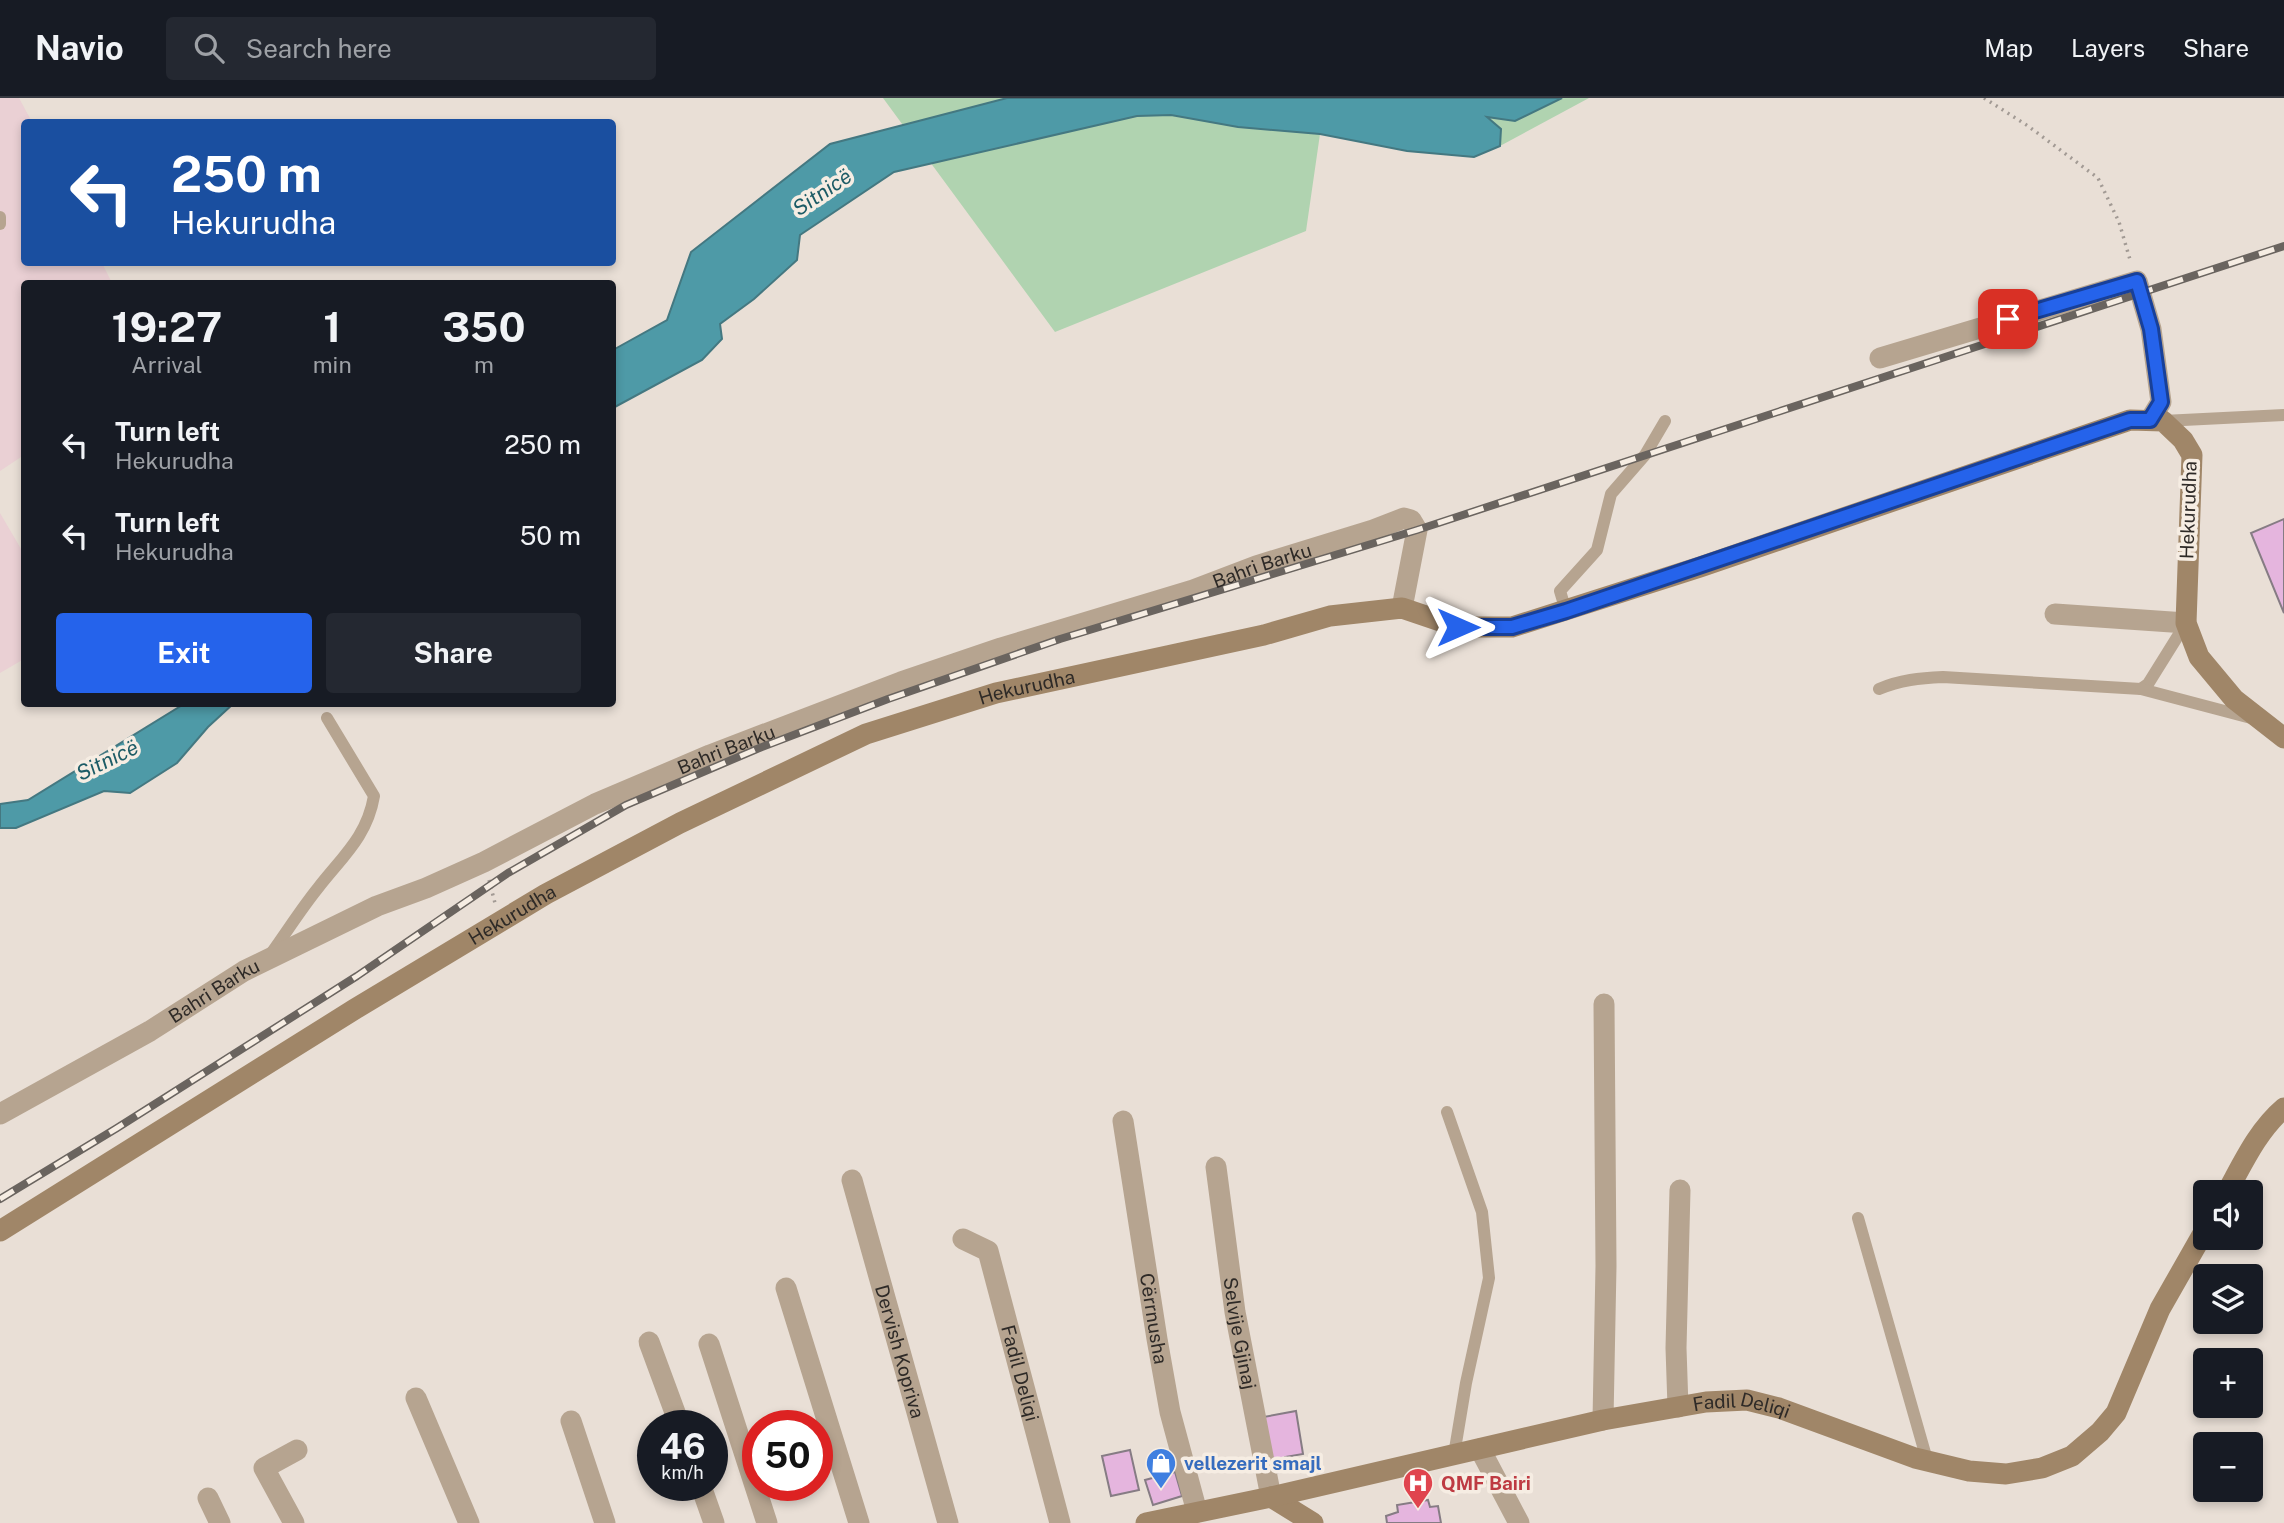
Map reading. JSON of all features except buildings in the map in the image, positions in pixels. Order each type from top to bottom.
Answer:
[{"type":"main road","name":"Hekurudha","points":[[0,1231],[355,1009],[546,894],[680,822],[866,734],[996,693],[1264,635],[1330,616],[1402,608],[1458,627],[1512,627],[2130,420],[2157,420],[2182,440],[2192,455],[2186,623],[2199,657],[2234,699],[2284,738]]},
{"type":"main road","points":[[2234,1180],[2251,1148],[2273,1118],[2284,1108]]},
{"type":"main road","name":"Fadil Deliqi","points":[[1146,1523],[1271,1497],[1603,1420],[1706,1402],[1746,1400],[1779,1408],[1927,1460],[1969,1471],[2006,1474],[2042,1468],[2072,1456],[2116,1413],[2160,1309],[2194,1250]]},
{"type":"main road","points":[[1271,1497],[1313,1523]]},
{"type":"street","points":[[1880,358],[2137,281],[2151,329],[2161,402],[2157,420]]},
{"type":"street","name":"Bahri Barku","points":[[0,1114],[150,1031],[244,971],[377,906],[484,862],[595,804],[710,755],[901,682],[1001,648],[1193,590],[1256,566],[1404,518],[1412,520],[1417,530],[1402,608]]},
{"type":"street","points":[[2055,614],[2186,623]]},
{"type":"street","points":[[1603,1420],[1606,1266],[1604,1004]]},
{"type":"street","name":"Cërrnusha","points":[[1123,1121],[1170,1412],[1197,1512]]},
{"type":"street","name":"Selvije Gjinaj","points":[[1216,1167],[1236,1312],[1271,1497]]},
{"type":"street","name":"Dervish Kopriva","points":[[852,1180],[948,1523]]},
{"type":"street","points":[[1678,1407],[1676,1348],[1680,1190]]},
{"type":"street","name":"Fadil Deliqi","points":[[963,1239],[988,1251],[1060,1523]]},
{"type":"street","points":[[786,1288],[859,1523]]},
{"type":"street","points":[[649,1342],[674,1410]]},
{"type":"street","points":[[709,1344],[767,1523]]},
{"type":"street","points":[[416,1398],[469,1523]]},
{"type":"street","points":[[571,1421],[605,1523]]},
{"type":"street","points":[[1480,1449],[1519,1523]]},
{"type":"street","points":[[294,1523],[264,1468],[297,1450]]},
{"type":"street","points":[[208,1498],[220,1523]]},
{"type":"street","points":[[707,1501],[715,1523]]},
{"type":"lane","points":[[0,217],[0,224]]},
{"type":"lane","points":[[2157,420],[2284,415]]},
{"type":"lane","points":[[1566,611],[1560,591],[1597,550],[1611,494],[1646,455],[1665,421]]},
{"type":"lane","points":[[2141,689],[2148,684],[2186,623]]},
{"type":"lane","points":[[1879,689],[1895,682],[1943,677],[2141,689],[2261,720]]},
{"type":"lane","points":[[266,961],[316,890],[361,837],[371,813],[374,796],[327,719]]},
{"type":"lane","points":[[1447,1112],[1482,1212],[1489,1278],[1466,1383],[1454,1455]]},
{"type":"lane","points":[[1858,1218],[1927,1460]]},
{"type":"path","points":[[1984,98],[2028,126],[2098,178],[2119,222],[2137,281]]},
{"type":"path","points":[[484,862],[501,922]]},
{"type":"shaded area","points":[[0,98],[19,98],[30,119],[21,119],[21,266],[104,266],[110,280],[21,280],[21,457],[0,471]]},
{"type":"shaded area","points":[[0,513],[21,549],[21,661],[0,673]]},
{"type":"green space","points":[[883,98],[1589,98],[1474,157],[1407,151],[1320,134],[1306,231],[1055,332]]},
{"type":"water","name":"Sitnicë","points":[[1007,98],[1562,98],[1515,121],[1487,117],[1501,129],[1500,146],[1474,157],[1407,151],[1320,134],[1238,127],[1171,115],[1137,116],[894,172],[800,235],[797,260],[754,299],[720,324],[722,339],[702,360],[616,406],[616,348],[667,320],[691,252],[830,144]]},
{"type":"water","name":"Sitnicë","points":[[179,707],[230,707],[208,727],[177,763],[130,793],[104,791],[16,828],[0,828],[0,804],[28,800]]},
{"type":"railway","points":[[0,1199],[357,976],[508,873],[626,805],[757,749],[888,699],[1060,639],[1417,530],[2284,246]]},
{"type":"place","name":"vellezerit smajl","points":[[1161,1490]]},
{"type":"place","name":"QMF Bairi","points":[[1418,1510]]},
{"type":"route","points":[[1458,627],[1512,627],[1566,611],[2130,420],[2150,420],[2161,402],[2151,329],[2137,281],[2008,319]]}]
